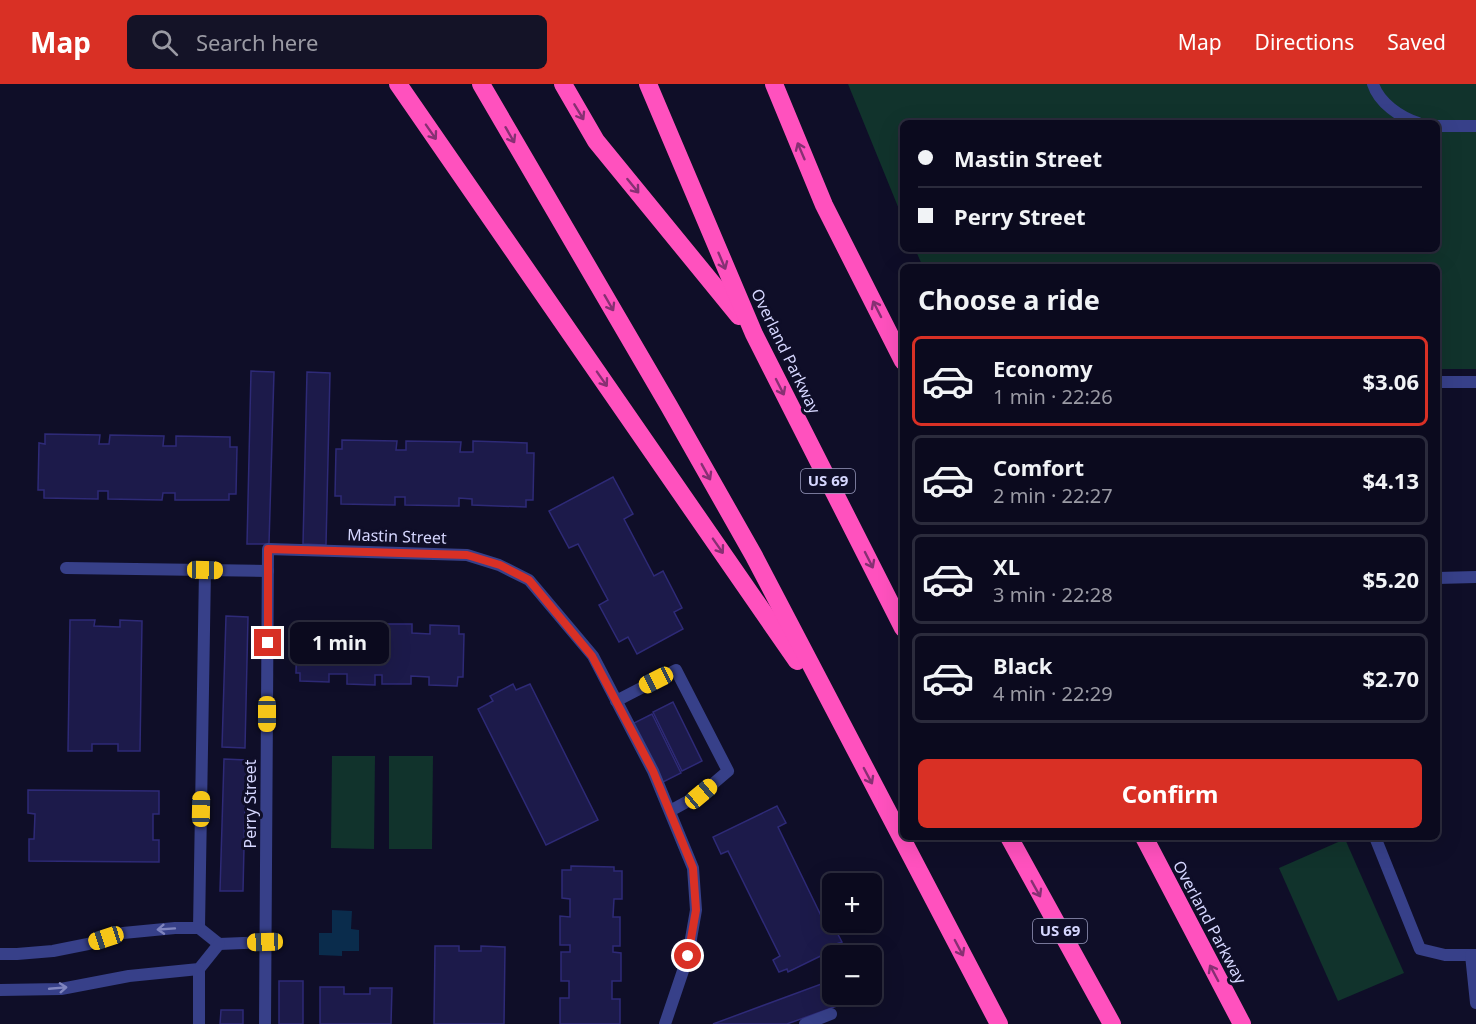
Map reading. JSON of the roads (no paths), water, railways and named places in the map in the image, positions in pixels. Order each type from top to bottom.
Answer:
[{"type":"highway","points":[[398,84],[841,724]]},
{"type":"highway","points":[[481,84],[754,556],[900,836]]},
{"type":"highway","points":[[562,84],[596,141],[754,334]]},
{"type":"highway","name":"Overland Parkway","points":[[648,84],[754,334],[900,622]]},
{"type":"highway","points":[[774,84],[824,205],[900,355]]},
{"type":"highway","points":[[902,840],[999,1024]]},
{"type":"highway","name":"US 69","points":[[1011,840],[1112,1024]]},
{"type":"highway","name":"Overland Parkway","points":[[1146,840],[1242,1024]]},
{"type":"street","points":[[1373,84],[1375,92],[1401,117],[1410,120]]},
{"type":"street","points":[[1440,126],[1476,126]]},
{"type":"street","points":[[1440,382],[1476,382]]},
{"type":"street","name":"Perry Street","points":[[265,1024],[268,549]]},
{"type":"street","name":"Mastin Street","points":[[268,549],[467,555],[500,565],[529,580],[592,656],[653,771],[693,868],[696,910],[688,956],[665,1024]]},
{"type":"street","points":[[66,568],[268,571]]},
{"type":"street","points":[[200,928],[205,570]]},
{"type":"street","points":[[1440,578],[1476,577]]},
{"type":"street","points":[[616,700],[676,670],[728,771],[701,794],[670,811]]},
{"type":"street","points":[[1377,840],[1420,949],[1445,955],[1474,955],[1476,1003]]},
{"type":"street","points":[[0,954],[53,951],[88,944],[123,933],[200,928],[219,944],[265,942]]},
{"type":"street","points":[[199,1024],[199,969],[219,944]]},
{"type":"street","points":[[0,990],[61,989],[129,976],[199,969]]},
{"type":"street","points":[[805,1024],[831,1014]]},
{"type":"water","points":[[332,910],[352,911],[351,929],[359,930],[359,951],[342,951],[342,956],[319,955],[319,933],[332,933]]}]
